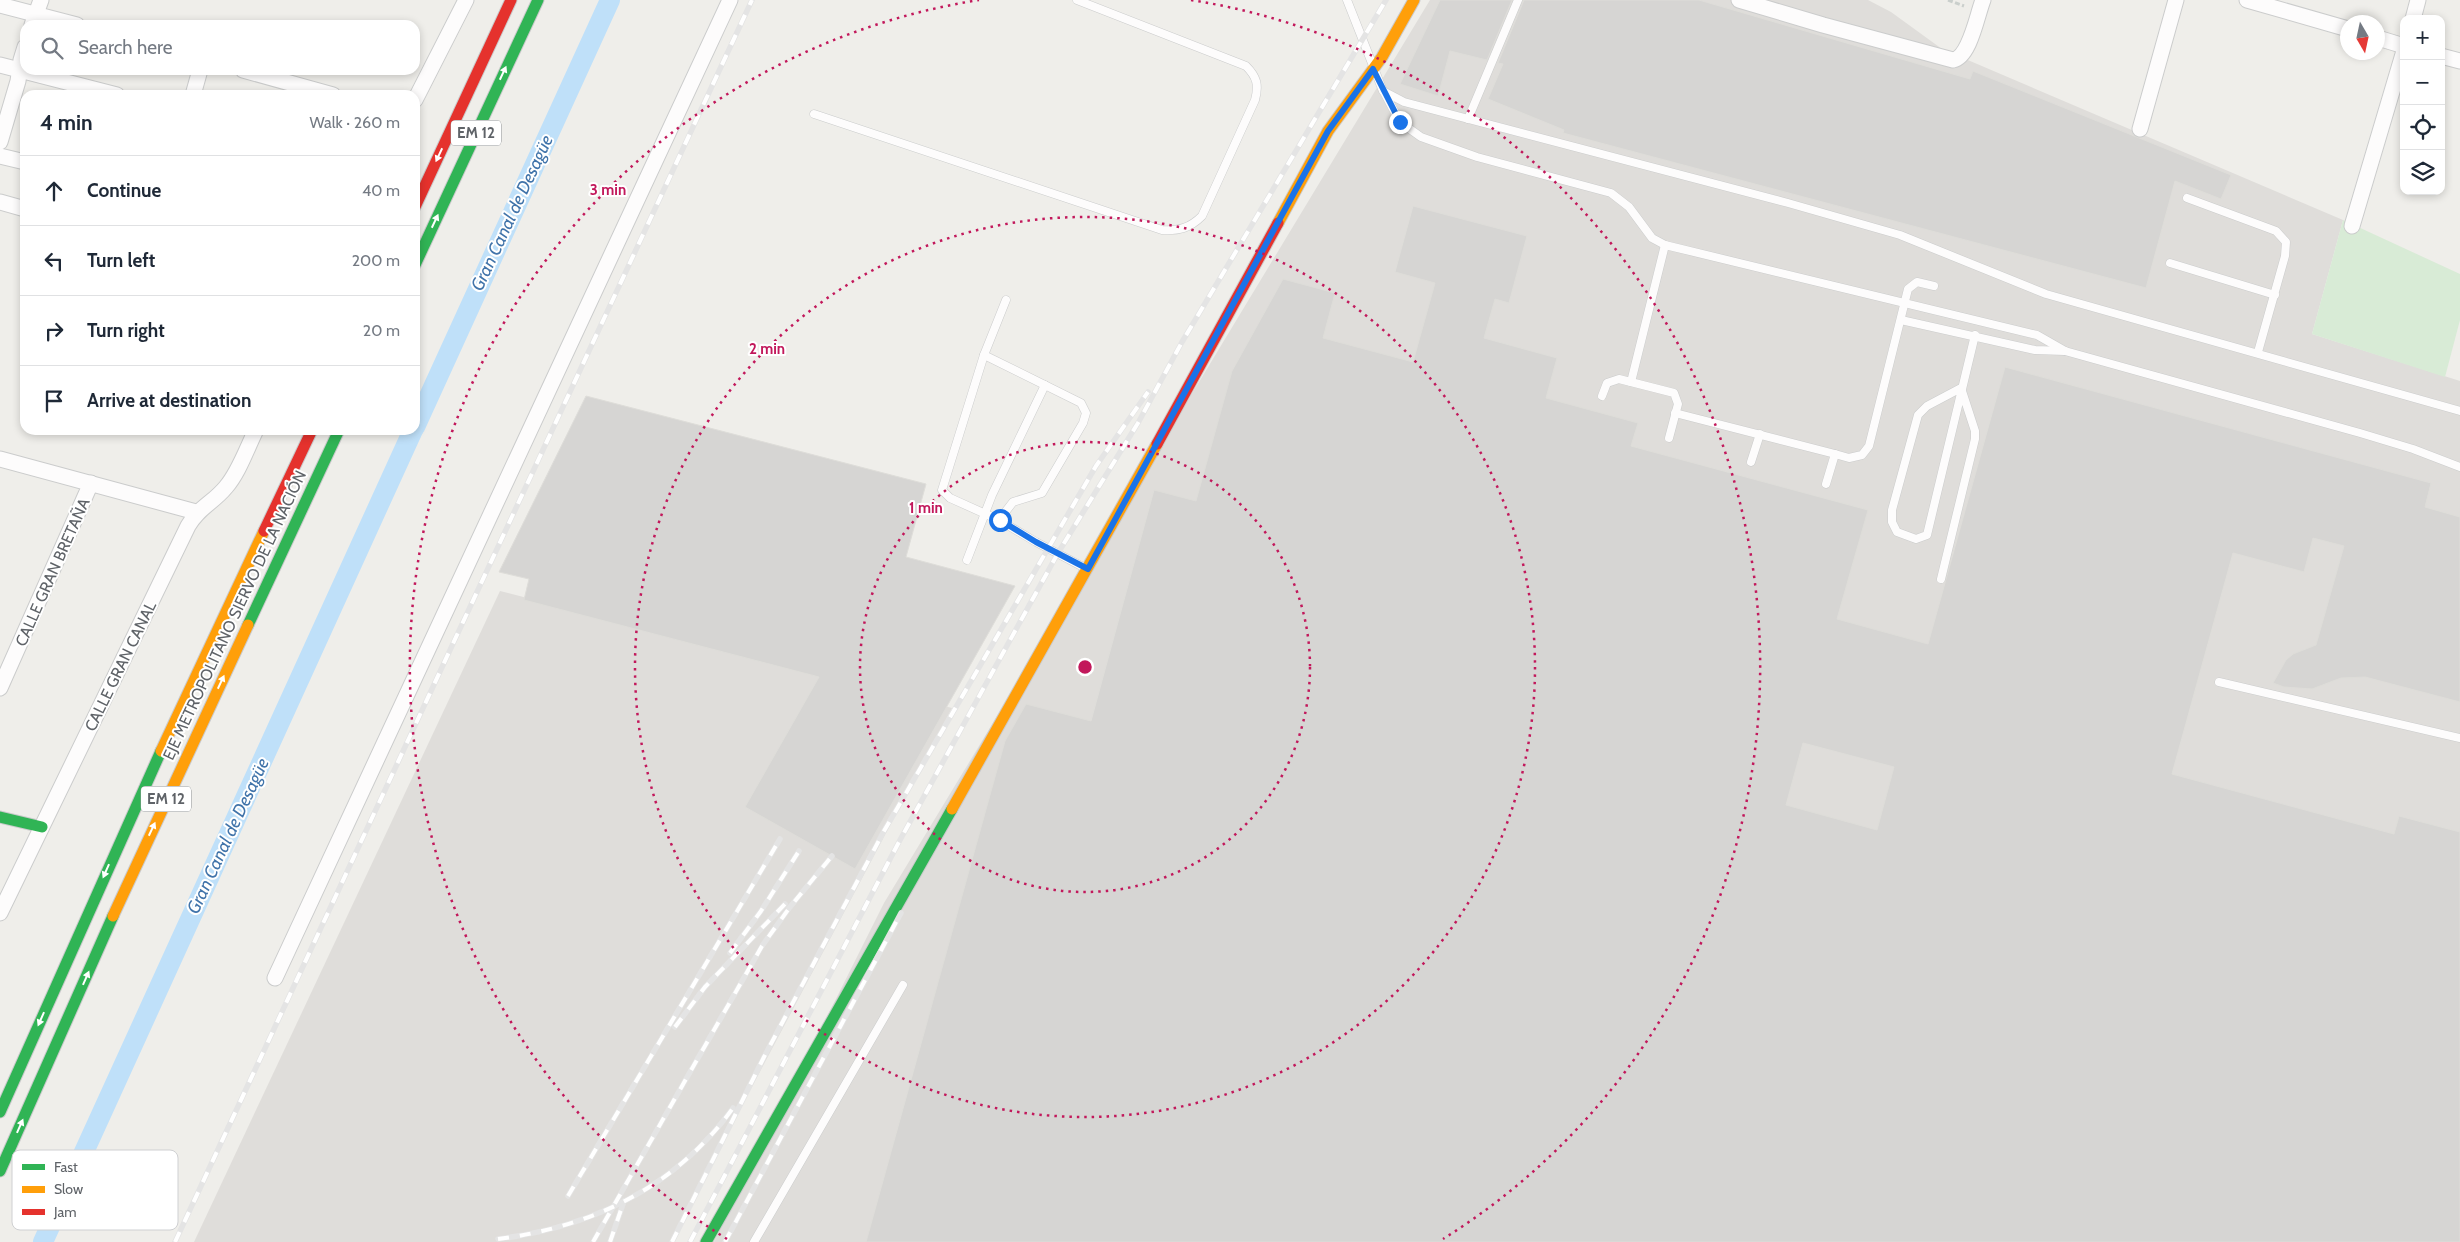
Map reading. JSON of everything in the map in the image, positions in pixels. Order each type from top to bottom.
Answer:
[{"type":"main road","name":"EM 12","points":[[420,196],[511,0]]},
{"type":"main road","name":"EM 12","points":[[420,254],[538,0]]},
{"type":"main road","points":[[706,1242],[1088,569],[1328,131],[1392,41],[1414,0]]},
{"type":"main road","name":"EJE METROPOLITANO SIERVO DE LA NACIÓN","points":[[0,1112],[124,830],[310,435]]},
{"type":"main road","name":"EJE METROPOLITANO SIERVO DE LA NACIÓN","points":[[0,1171],[148,838],[337,435]]},
{"type":"main road","points":[[0,817],[42,827]]},
{"type":"street","points":[[275,978],[730,0]]},
{"type":"street","points":[[1739,0],[1948,60],[1959,59],[1966,51],[1983,0]]},
{"type":"street","points":[[2140,129],[2176,0]]},
{"type":"street","points":[[2248,0],[2340,27]]},
{"type":"street","points":[[2414,15],[2418,0]]},
{"type":"street","points":[[420,90],[463,1]]},
{"type":"street","points":[[0,4],[60,20]]},
{"type":"street","points":[[2385,40],[2400,45]]},
{"type":"street","points":[[2445,57],[2460,62]]},
{"type":"street","points":[[2352,226],[2402,60]]},
{"type":"street","points":[[0,65],[19,70]]},
{"type":"street","points":[[0,142],[18,81],[20,66]]},
{"type":"street","points":[[39,75],[97,90]]},
{"type":"street","points":[[194,90],[199,75]]},
{"type":"street","points":[[261,75],[314,90]]},
{"type":"street","points":[[0,156],[20,161]]},
{"type":"street","points":[[0,202],[20,208]]},
{"type":"street","name":"CALLE GRAN CANAL","points":[[0,913],[196,512],[213,501],[228,485],[253,435]]},
{"type":"street","points":[[0,459],[196,512]]},
{"type":"street","name":"CALLE GRAN BRETAÑA","points":[[0,688],[91,483]]},
{"type":"lane","points":[[814,114],[1162,230],[1175,231],[1194,224],[1202,216],[1255,100],[1257,82],[1255,74],[1246,66],[1077,0]]},
{"type":"lane","points":[[1468,119],[1518,0]]},
{"type":"lane","points":[[1349,2],[1383,91],[1400,122],[1420,137],[1477,157],[1611,193],[1629,207],[1652,238],[1665,245],[2037,335],[2065,351]]},
{"type":"lane","points":[[1383,91],[1404,102],[1788,203],[1891,233],[2046,294],[2258,352],[2460,411]]},
{"type":"lane","points":[[2187,198],[2276,231],[2283,236],[2286,248],[2275,295],[2258,352]]},
{"type":"lane","points":[[1631,382],[1665,245]]},
{"type":"lane","points":[[2170,264],[2275,295]]},
{"type":"lane","points":[[1675,413],[1857,458],[1866,452],[1869,446],[1902,320],[1908,289],[1914,284],[1934,286]]},
{"type":"lane","points":[[1006,300],[984,355],[942,490],[950,498],[1000,520],[1036,542],[1088,569]]},
{"type":"lane","points":[[1902,320],[2035,350],[2065,351],[2413,448],[2460,467]]},
{"type":"lane","points":[[1961,388],[1927,406],[1918,415],[1892,510],[1893,526],[1900,534],[1916,539],[1927,534],[1975,335]]},
{"type":"lane","points":[[984,355],[1080,403],[1085,409],[1086,417],[1042,493],[1013,502],[1000,520]]},
{"type":"lane","points":[[1602,396],[1605,386],[1610,380],[1619,379],[1674,394],[1678,400],[1669,438]]},
{"type":"lane","points":[[967,560],[984,512],[1045,385]]},
{"type":"lane","points":[[1941,579],[1975,439],[1975,432],[1961,388]]},
{"type":"lane","points":[[1751,462],[1760,434]]},
{"type":"lane","points":[[1826,484],[1835,454]]},
{"type":"lane","points":[[2219,682],[2460,738]]},
{"type":"lane","points":[[754,1242],[902,985]]},
{"type":"shaded area","points":[[1430,0],[1868,0],[1891,12],[1942,49],[2343,220],[2312,334],[2460,381],[2460,1242],[714,1242],[884,903]]},
{"type":"shaded area","points":[[500,591],[952,708],[670,1242],[194,1242]]},
{"type":"green space","points":[[2343,220],[2460,274],[2460,320],[2445,377],[2312,334]]},
{"type":"building","points":[[1440,0],[1512,0],[1487,60],[1450,51],[1438,96],[1400,84]]},
{"type":"building","points":[[1524,0],[1699,0],[1970,79],[1973,71],[2231,175],[2221,199],[2175,181],[2146,288],[1563,133],[1564,130],[1488,99],[1503,64],[1498,63]]},
{"type":"building","points":[[1413,206],[1527,236],[1509,303],[1495,299],[1484,338],[1557,358],[1546,398],[1638,423],[1631,446],[1868,510],[1837,619],[1928,644],[2005,367],[2431,483],[2425,507],[2460,517],[2460,702],[2365,677],[2341,678],[2312,689],[2284,687],[2273,683],[2286,660],[2293,654],[2316,645],[2344,546],[2313,538],[2304,572],[2233,553],[2172,774],[2394,834],[2399,816],[2460,832],[2460,1242],[866,1242],[1005,741],[1026,704],[1091,721],[1154,490],[1196,501],[1232,371],[1283,279],[1335,293],[1323,338],[1413,362],[1435,283],[1395,272]],"holes":[[[1803,743],[1894,767],[1877,830],[1786,805]]]},
{"type":"building","points":[[586,396],[926,484],[906,557],[1015,586],[855,869],[745,807],[819,677],[524,600],[529,579],[499,572]]},
{"type":"waterway","name":"Gran Canal de Desagüe","points":[[420,416],[610,0]]},
{"type":"waterway","name":"Gran Canal de Desagüe","points":[[85,1150],[411,435]]},
{"type":"waterway","name":"Gran Canal de Desagüe","points":[[43,1242],[48,1230]]},
{"type":"railway","points":[[175,1242],[752,0]]},
{"type":"railway","points":[[690,1242],[900,840],[1058,553],[1138,423],[1182,342],[1386,0]]},
{"type":"railway","points":[[672,1242],[764,1057],[884,831],[1096,466],[1148,392]]},
{"type":"railway","points":[[568,1196],[780,839]]},
{"type":"railway","points":[[730,953],[761,911],[799,851]]},
{"type":"railway","points":[[593,1242],[762,946],[790,907],[832,856]]},
{"type":"railway","points":[[675,1027],[705,987],[785,904]]},
{"type":"railway","points":[[725,1242],[901,913]]},
{"type":"railway","points":[[498,1239],[566,1225],[629,1199],[658,1181],[685,1160],[710,1136],[733,1108]]},
{"type":"railway","points":[[610,1242],[624,1201]]},
{"type":"traffic: fast","points":[[420,254],[538,0]]},
{"type":"traffic: fast","points":[[248,625],[337,435]]},
{"type":"traffic: fast","points":[[0,1112],[161,751]]},
{"type":"traffic: fast","points":[[706,1242],[952,809]]},
{"type":"traffic: fast","points":[[0,817],[42,827]]},
{"type":"traffic: fast","points":[[0,1171],[113,916]]},
{"type":"traffic: slow","points":[[1278,223],[1328,131],[1382,57],[1414,0]]},
{"type":"traffic: slow","points":[[952,809],[1157,444]]},
{"type":"traffic: slow","points":[[161,751],[264,531]]},
{"type":"traffic: slow","points":[[113,916],[248,625]]},
{"type":"traffic: jam","points":[[420,196],[511,0]]},
{"type":"traffic: jam","points":[[1157,444],[1278,223]]},
{"type":"traffic: jam","points":[[264,531],[310,435]]},
{"type":"route","points":[[1000,520],[1036,542],[1088,569],[1328,131],[1373,69],[1400,122]]}]
